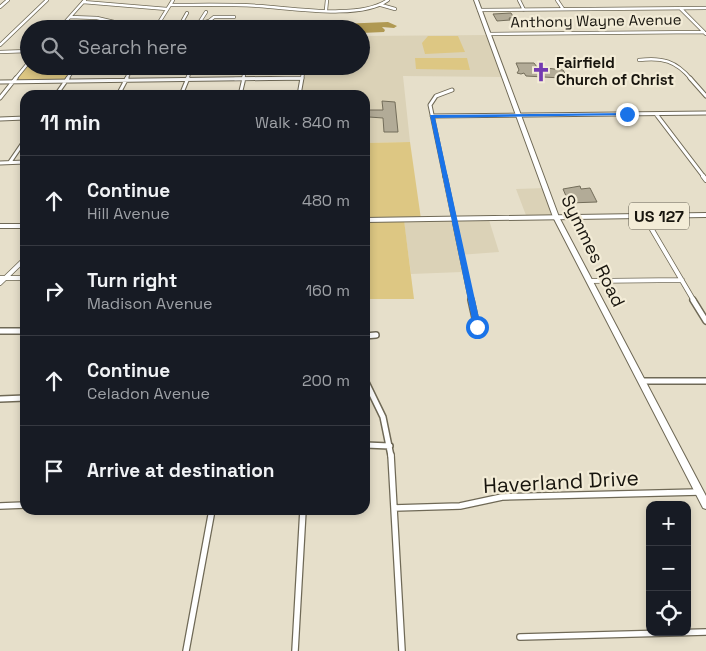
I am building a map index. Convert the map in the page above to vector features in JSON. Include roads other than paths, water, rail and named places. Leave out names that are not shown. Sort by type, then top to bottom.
[{"type":"main road","name":"Symmes Road","points":[[476,0],[556,217],[706,505]]},
{"type":"main road","name":"US 127","points":[[370,220],[706,216]]},
{"type":"main road","points":[[0,226],[20,226]]},
{"type":"street","points":[[0,7],[8,0]]},
{"type":"street","points":[[26,20],[47,0]]},
{"type":"street","points":[[160,20],[173,0]]},
{"type":"street","points":[[259,6],[260,0]]},
{"type":"street","points":[[326,10],[327,0]]},
{"type":"street","points":[[382,5],[388,0]]},
{"type":"street","points":[[519,0],[524,10]]},
{"type":"street","points":[[557,0],[563,9]]},
{"type":"street","points":[[67,20],[84,1],[167,9]]},
{"type":"street","points":[[170,5],[259,6],[287,10],[361,9],[382,5],[396,9]]},
{"type":"street","points":[[680,8],[705,33]]},
{"type":"street","points":[[479,10],[706,8]]},
{"type":"street","points":[[202,20],[206,12]]},
{"type":"street","points":[[183,20],[187,13]]},
{"type":"street","points":[[70,17],[104,20]]},
{"type":"street","points":[[212,20],[214,17],[234,17]]},
{"type":"street","points":[[0,45],[20,26]]},
{"type":"street","name":"Anthony Wayne Avenue","points":[[489,34],[705,33]]},
{"type":"street","points":[[0,52],[20,51]]},
{"type":"street","points":[[639,60],[661,58],[674,61],[706,96]]},
{"type":"street","points":[[0,98],[20,73]]},
{"type":"street","points":[[60,90],[70,75]]},
{"type":"street","points":[[121,90],[129,75]]},
{"type":"street","points":[[183,90],[189,75]]},
{"type":"street","points":[[241,90],[244,75]]},
{"type":"street","points":[[300,90],[302,75]]},
{"type":"street","points":[[0,82],[302,78]]},
{"type":"street","points":[[452,90],[433,98],[430,105],[477,327]]},
{"type":"street","points":[[432,116],[706,113]]},
{"type":"street","points":[[656,114],[706,180]]},
{"type":"street","points":[[0,119],[20,118]]},
{"type":"street","points":[[10,162],[20,147]]},
{"type":"street","points":[[0,162],[20,162]]},
{"type":"street","points":[[644,216],[706,321]]},
{"type":"street","points":[[0,284],[20,264]]},
{"type":"street","points":[[0,278],[20,278]]},
{"type":"street","points":[[589,282],[682,280]]},
{"type":"street","points":[[0,331],[20,331]]},
{"type":"street","points":[[370,336],[376,335]]},
{"type":"street","points":[[642,381],[706,381]]},
{"type":"street","points":[[370,390],[383,417],[390,446],[402,651]]},
{"type":"street","points":[[0,399],[20,398]]},
{"type":"street","points":[[370,445],[390,446]]},
{"type":"street","name":"Haverland Drive","points":[[394,508],[460,506],[502,497],[699,492]]},
{"type":"street","points":[[0,506],[20,505]]},
{"type":"street","points":[[186,651],[211,515]]},
{"type":"street","points":[[295,651],[303,515]]},
{"type":"street","points":[[520,637],[706,632]]},
{"type":"place","name":"Fairfield Church of Christ","points":[[541,72]]}]
